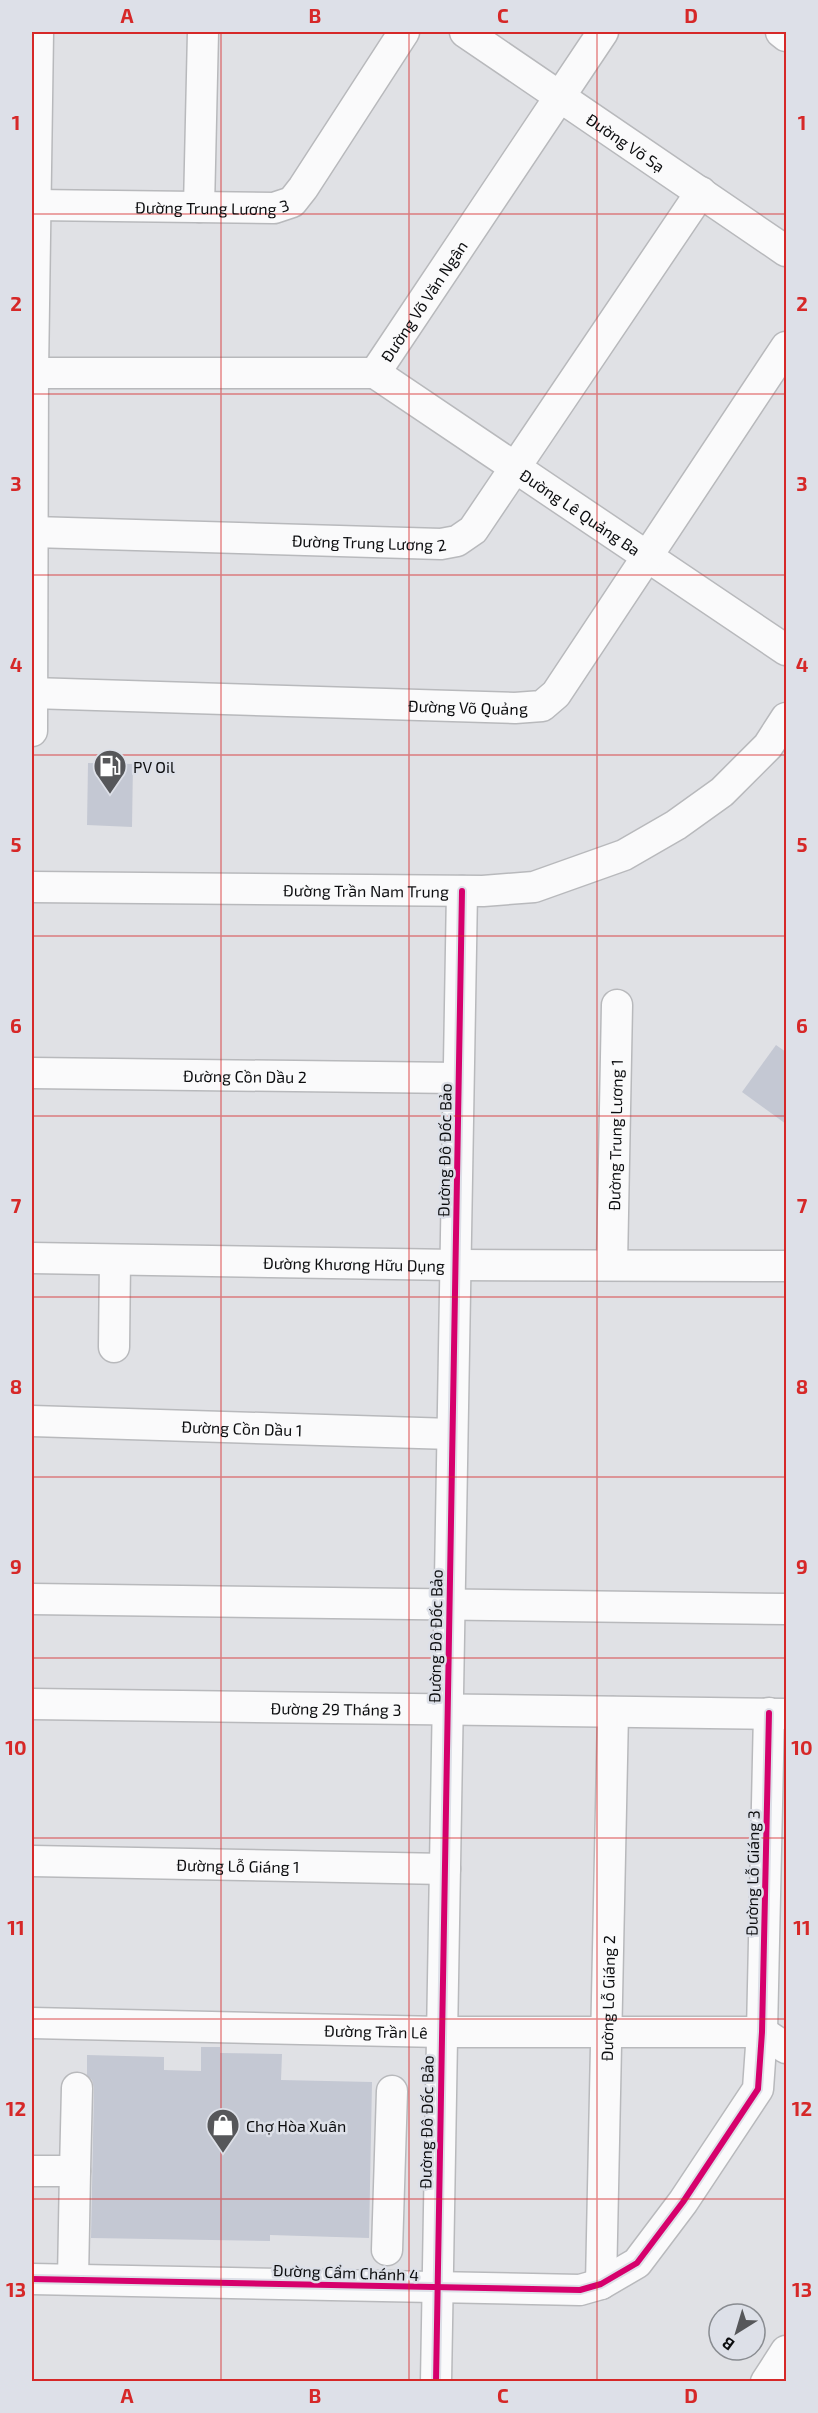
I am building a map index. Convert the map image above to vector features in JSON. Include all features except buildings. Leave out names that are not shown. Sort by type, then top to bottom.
[{"type":"street","points":[[32,731],[32,373],[38,32]]},
{"type":"street","points":[[199,207],[203,32]]},
{"type":"street","name":"Đường Trung Lương 3","points":[[35,205],[274,208],[291,202],[303,188],[404,32]]},
{"type":"street","name":"Đường Võ Sạ","points":[[465,32],[786,251]]},
{"type":"street","name":"Đường Võ Văn Ngân","points":[[32,373],[375,373],[603,32]]},
{"type":"street","points":[[781,32],[786,36]]},
{"type":"street","name":"Đường Trung Lương 2","points":[[33,532],[441,544],[457,541],[473,530],[514,466],[701,192]]},
{"type":"street","name":"Đường Võ Quảng","points":[[32,693],[515,708],[542,706],[556,694],[786,347]]},
{"type":"street","name":"Đường Lê Quảng Ba","points":[[375,373],[786,650]]},
{"type":"street","name":"Đường Trần Nam Trung","points":[[32,887],[462,891],[534,887],[624,855],[676,825],[722,792],[768,746],[786,718]]},
{"type":"street","name":"Đường Đô Đốc Bảo","points":[[436,2382],[462,891]]},
{"type":"street","name":"Đường Trung Lương 1","points":[[612,1265],[616,1005]]},
{"type":"street","name":"Đường Cồn Dầu 2","points":[[32,1073],[458,1078]]},
{"type":"street","name":"Đường Khương Hữu Dụng","points":[[32,1258],[455,1265],[786,1266]]},
{"type":"street","points":[[114,1347],[115,1261]]},
{"type":"street","name":"Đường Cồn Dầu 1","points":[[32,1421],[452,1434]]},
{"type":"street","points":[[32,1599],[786,1609]]},
{"type":"street","name":"Đường 29 Tháng 3","points":[[32,1704],[778,1714]]},
{"type":"street","name":"Đường Lỗ Giáng 2","points":[[601,2284],[613,1712]]},
{"type":"street","name":"Đường Lỗ Giáng 3","points":[[774,2040],[778,1714]]},
{"type":"street","name":"Đường Lỗ Giáng 1","points":[[32,1861],[445,1869]]},
{"type":"street","name":"Đường Trần Lê","points":[[32,2023],[606,2034],[774,2040]]},
{"type":"street","name":"Đường Cẩm Chánh 4","points":[[32,2279],[580,2290],[601,2284],[637,2263],[683,2202],[758,2089],[774,2040]]},
{"type":"street","points":[[73,2279],[77,2088]]},
{"type":"street","points":[[387,2250],[392,2091]]},
{"type":"street","points":[[390,2167],[439,2167]]},
{"type":"street","points":[[32,2171],[75,2171]]},
{"type":"street","points":[[766,2382],[786,2351]]},
{"type":"cycle path","points":[[436,2382],[462,891]]},
{"type":"cycle path","points":[[32,2279],[580,2290],[601,2284],[637,2263],[683,2202],[758,2089],[762,2032],[769,1713]]},
{"type":"place","name":"PV Oil","points":[[110,795]]},
{"type":"place","name":"Chợ Hòa Xuân","points":[[223,2154]]}]
